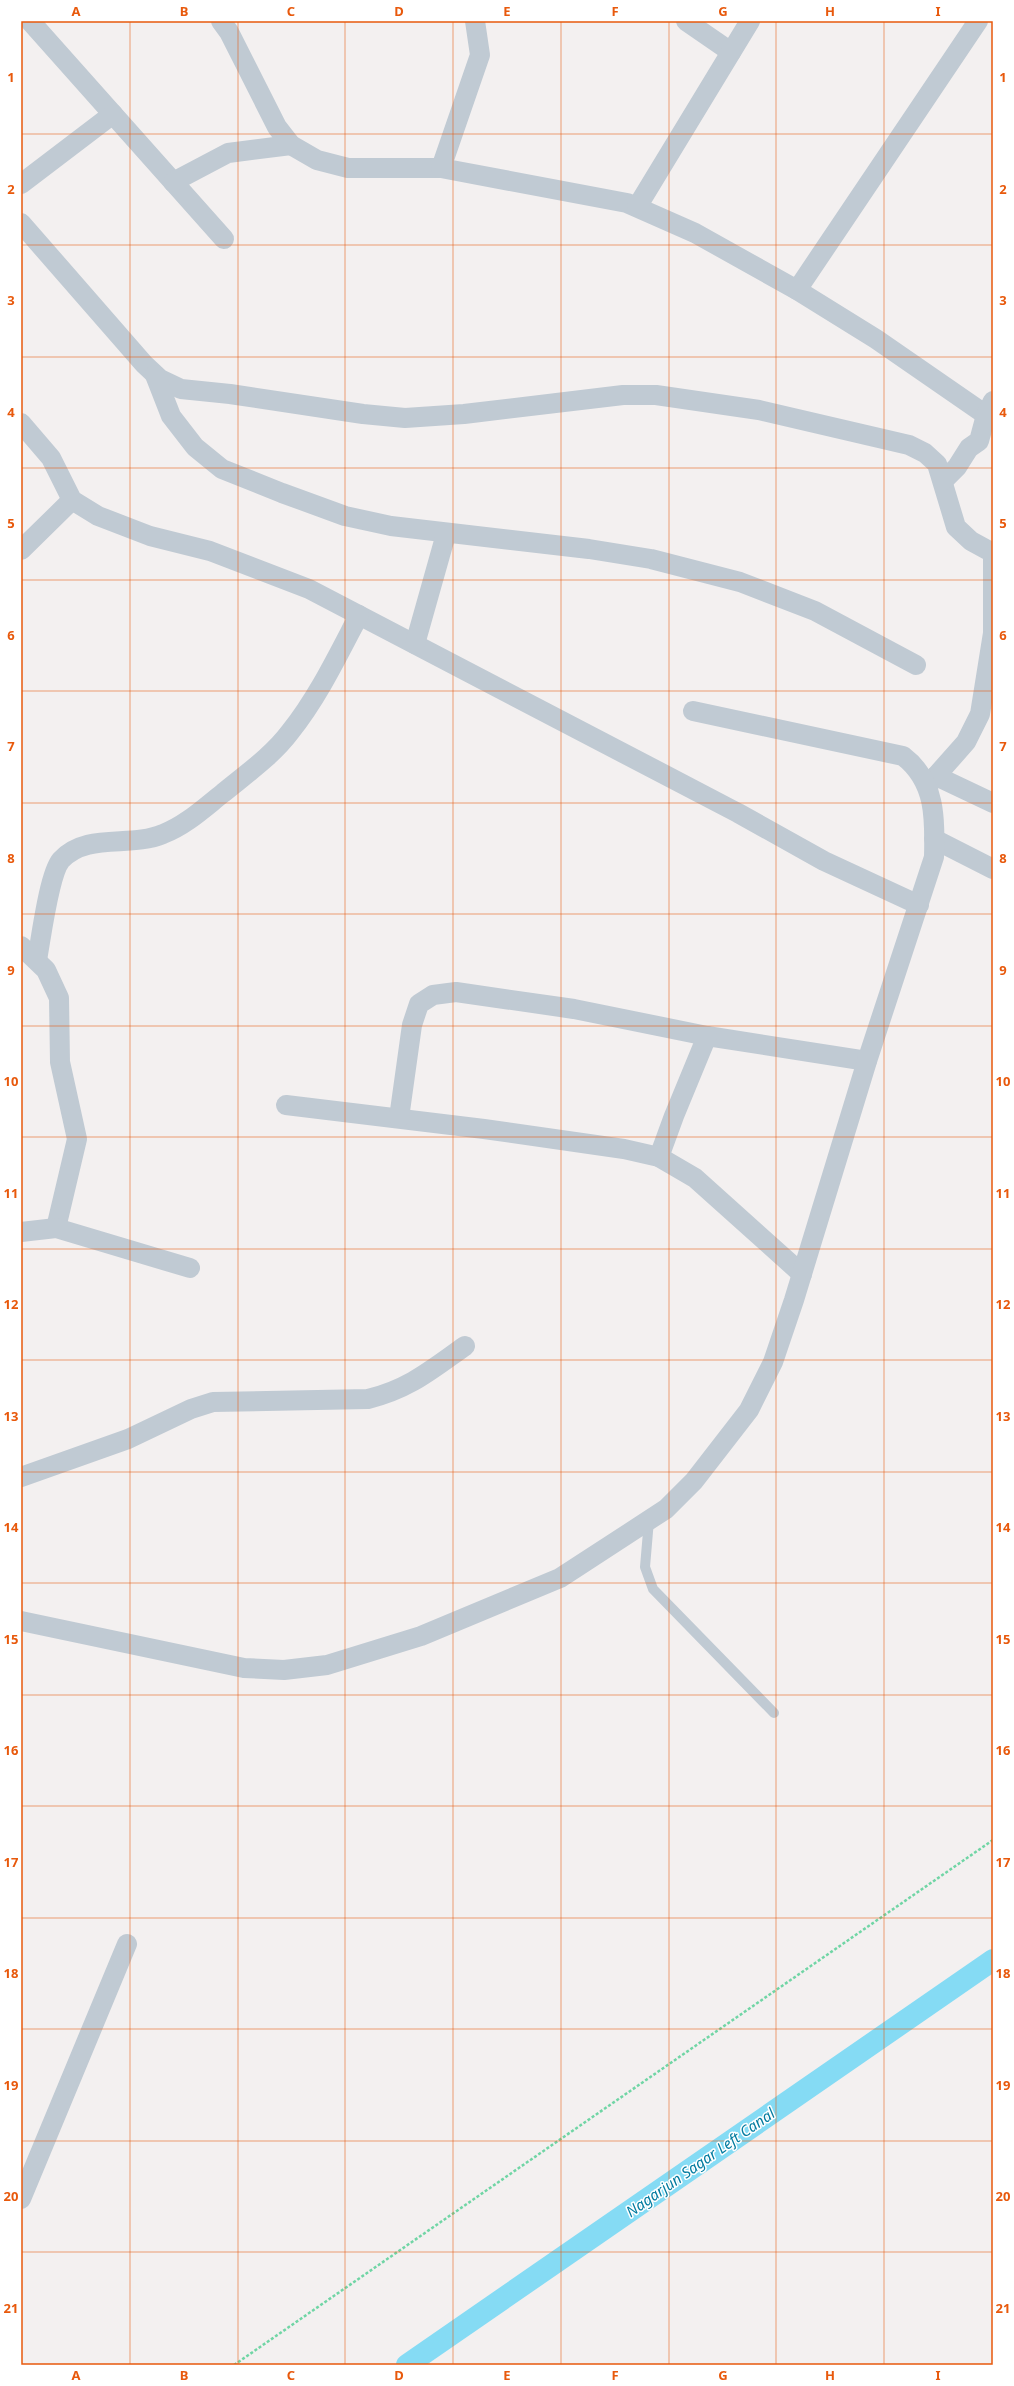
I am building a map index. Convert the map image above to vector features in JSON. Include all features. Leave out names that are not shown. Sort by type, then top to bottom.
[{"type":"street","points":[[30,21],[224,239]]},
{"type":"street","points":[[221,21],[230,32],[277,127],[291,146],[317,160],[348,168],[441,168],[627,203],[695,234],[797,290],[990,408],[979,441],[969,448],[957,467],[944,480]]},
{"type":"street","points":[[441,168],[480,55],[475,21]]},
{"type":"street","points":[[686,21],[731,52]]},
{"type":"street","points":[[637,207],[750,21]]},
{"type":"street","points":[[797,290],[978,21]]},
{"type":"street","points":[[21,184],[113,114]]},
{"type":"street","points":[[173,182],[228,152],[291,146]]},
{"type":"street","points":[[21,223],[155,374],[180,389],[230,394],[363,414],[406,418],[472,413],[623,395],[656,395],[760,410],[909,445],[925,453],[937,464],[944,480],[956,527],[971,541],[993,552],[992,649],[987,718],[932,781],[934,857],[867,1061],[802,1274],[773,1362],[749,1410],[694,1481],[666,1509],[560,1578],[421,1636],[327,1665],[284,1670],[244,1668],[21,1621]]},
{"type":"street","points":[[155,374],[171,416],[195,447],[222,469],[345,516],[391,526],[446,534],[590,549],[651,559],[740,582],[815,611],[916,666]]},
{"type":"street","points":[[21,423],[51,458],[72,500],[98,516],[150,536],[210,551],[309,589],[738,813],[824,861],[919,905]]},
{"type":"street","points":[[21,550],[72,500]]},
{"type":"street","points":[[415,644],[446,534]]},
{"type":"street","points":[[36,960],[54,876],[60,862],[73,849],[85,845],[137,841],[163,835],[188,822],[265,758],[289,733],[311,703],[359,615]]},
{"type":"street","points":[[693,711],[903,756],[932,781],[993,803]]},
{"type":"street","points":[[934,839],[993,869]]},
{"type":"street","points":[[21,946],[46,970],[59,998],[60,1062],[77,1139],[56,1228]]},
{"type":"street","points":[[399,1118],[412,1025],[419,1004],[433,995],[456,992],[574,1009],[707,1036],[867,1061]]},
{"type":"street","points":[[660,1157],[674,1116],[707,1036]]},
{"type":"street","points":[[286,1105],[399,1118],[624,1149],[660,1157],[695,1178],[802,1274]]},
{"type":"street","points":[[21,1232],[56,1228],[190,1268]]},
{"type":"street","points":[[21,1477],[128,1439],[191,1409],[213,1402],[368,1399],[392,1393],[416,1382],[465,1346]]},
{"type":"street","points":[[21,2199],[127,1944]]},
{"type":"lane","points":[[649,1520],[645,1567],[653,1589],[774,1714]]},
{"type":"path","points":[[234,2365],[993,1840]]},
{"type":"waterway","name":"Nagarjun Sagar Left Canal","points":[[407,2365],[993,1960]]}]
